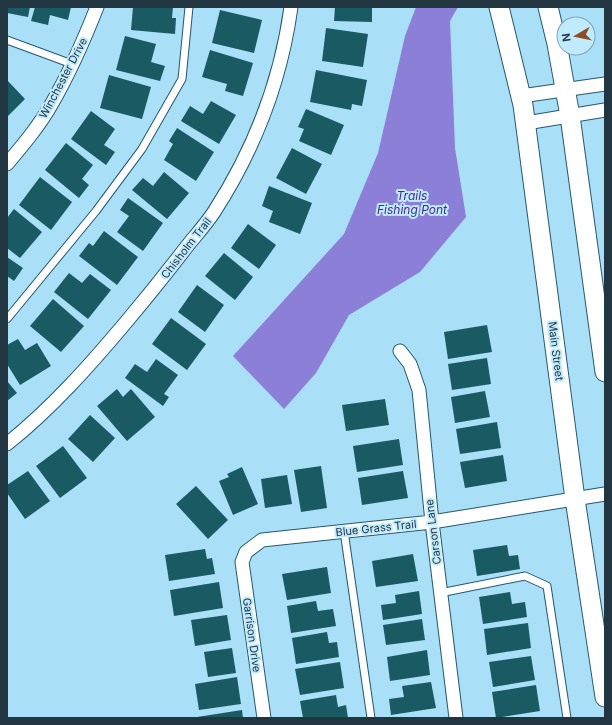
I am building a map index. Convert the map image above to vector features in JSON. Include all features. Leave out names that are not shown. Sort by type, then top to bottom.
[{"type":"main road","name":"Main Street","points":[[499,7],[521,96],[526,123],[575,499],[605,697]]},
{"type":"main road","points":[[548,7],[557,44],[570,116],[605,372]]},
{"type":"street","name":"Winchester Drive","points":[[7,164],[33,132],[51,104],[72,64],[97,7]]},
{"type":"street","name":"Chisholm Trail","points":[[7,444],[30,426],[98,355],[159,283],[214,212],[257,133],[281,59],[291,7]]},
{"type":"street","points":[[521,96],[605,84]]},
{"type":"street","points":[[526,123],[605,110]]},
{"type":"street","name":"Carson Lane","points":[[400,351],[410,364],[419,390],[440,594],[456,718]]},
{"type":"street","name":"Blue Grass Trail","points":[[246,552],[262,540],[432,522],[605,494]]},
{"type":"street","name":"Garrison Drive","points":[[246,552],[242,562],[264,718]]},
{"type":"lane","points":[[7,319],[96,211],[142,149],[182,79],[189,7]]},
{"type":"lane","points":[[7,40],[72,64]]},
{"type":"lane","points":[[344,531],[371,718]]},
{"type":"lane","points":[[440,594],[525,576],[547,586],[567,718]]},
{"type":"water","name":"Trails Fishing Pont","points":[[416,7],[458,7],[450,21],[455,148],[466,217],[420,272],[349,315],[316,373],[284,409],[233,356],[344,234],[378,153],[405,36]]},
{"type":"building","points":[[7,7],[30,7],[28,17],[7,13]]},
{"type":"building","points":[[35,7],[71,7],[68,20],[50,15],[48,25],[31,21]]},
{"type":"building","points":[[133,7],[173,7],[172,18],[176,18],[175,34],[131,30]]},
{"type":"building","points":[[335,7],[372,7],[372,22],[334,21]]},
{"type":"building","points":[[220,10],[262,20],[254,53],[212,43]]},
{"type":"building","points":[[326,28],[368,34],[363,67],[322,61]]},
{"type":"building","points":[[125,36],[156,44],[151,62],[165,66],[160,81],[116,70]]},
{"type":"building","points":[[210,50],[253,63],[243,96],[225,91],[227,84],[202,77]]},
{"type":"building","points":[[316,70],[367,80],[362,106],[352,104],[351,110],[310,102]]},
{"type":"building","points":[[109,75],[151,87],[142,119],[100,108]]},
{"type":"building","points":[[7,80],[25,99],[7,117]]},
{"type":"building","points":[[211,101],[236,115],[219,144],[181,121],[190,106],[203,114]]},
{"type":"building","points":[[306,109],[344,125],[331,155],[299,141],[304,129],[298,127]]},
{"type":"building","points":[[91,111],[115,129],[104,145],[115,152],[106,165],[71,139]]},
{"type":"building","points":[[177,128],[214,152],[196,181],[164,160],[173,144],[169,141]]},
{"type":"building","points":[[66,143],[93,165],[82,179],[89,185],[79,198],[45,170]]},
{"type":"building","points":[[292,148],[322,164],[306,194],[276,178]]},
{"type":"building","points":[[164,172],[189,193],[167,219],[132,190],[143,178],[153,186]]},
{"type":"building","points":[[40,177],[72,202],[51,230],[19,205]]},
{"type":"building","points":[[269,186],[312,203],[300,234],[269,222],[273,211],[262,206]]},
{"type":"building","points":[[128,198],[163,223],[143,251],[117,232],[129,216],[120,210]]},
{"type":"building","points":[[14,209],[42,232],[20,258],[7,248],[7,218]]},
{"type":"building","points":[[248,224],[276,245],[259,269],[231,248]]},
{"type":"building","points":[[104,231],[138,257],[117,285],[79,256],[89,243],[93,246]]},
{"type":"building","points":[[224,253],[253,277],[235,300],[205,276]]},
{"type":"building","points":[[7,257],[23,268],[14,281],[7,276]]},
{"type":"building","points":[[69,273],[82,283],[90,274],[111,290],[88,319],[54,292]]},
{"type":"building","points":[[197,285],[224,305],[205,332],[178,312]]},
{"type":"building","points":[[53,299],[84,326],[61,352],[30,326]]},
{"type":"building","points":[[171,318],[206,344],[187,370],[152,344]]},
{"type":"building","points":[[487,325],[492,352],[448,359],[444,332]]},
{"type":"building","points":[[18,339],[25,350],[37,343],[51,366],[20,385],[7,364],[7,345]]},
{"type":"building","points":[[487,358],[491,384],[452,390],[448,364]]},
{"type":"building","points":[[156,359],[178,375],[164,394],[169,397],[163,406],[125,378],[135,364],[147,372]]},
{"type":"building","points":[[7,381],[17,393],[7,401]]},
{"type":"building","points":[[117,389],[123,397],[131,389],[155,417],[127,441],[97,406]]},
{"type":"building","points":[[485,391],[490,417],[455,423],[451,397]]},
{"type":"building","points":[[385,399],[389,425],[346,431],[342,405]]},
{"type":"building","points":[[90,415],[115,438],[93,462],[68,439]]},
{"type":"building","points":[[497,422],[501,448],[460,454],[456,429]]},
{"type":"building","points":[[399,439],[403,465],[357,472],[353,446]]},
{"type":"building","points":[[63,446],[87,478],[60,498],[36,466]]},
{"type":"building","points":[[503,455],[507,481],[465,488],[460,462]]},
{"type":"building","points":[[321,466],[327,508],[301,512],[294,470]]},
{"type":"building","points":[[242,467],[258,504],[233,515],[219,481],[229,477],[227,474]]},
{"type":"building","points":[[28,471],[50,501],[25,519],[7,493],[7,485]]},
{"type":"building","points":[[403,471],[408,498],[362,505],[358,478]]},
{"type":"building","points":[[287,475],[292,504],[265,508],[261,479]]},
{"type":"building","points":[[196,486],[228,520],[208,539],[176,504]]},
{"type":"building","points":[[507,545],[509,556],[518,555],[520,569],[477,576],[473,550]]},
{"type":"building","points":[[205,549],[207,559],[212,558],[215,574],[169,581],[165,555]]},
{"type":"building","points":[[413,554],[418,581],[376,587],[372,561]]},
{"type":"building","points":[[327,567],[331,593],[287,600],[282,574]]},
{"type":"building","points":[[219,582],[223,608],[174,616],[170,590]]},
{"type":"building","points":[[419,591],[422,614],[383,620],[381,605],[396,603],[395,595]]},
{"type":"building","points":[[510,592],[512,604],[525,602],[527,617],[483,624],[479,597]]},
{"type":"building","points":[[316,601],[318,611],[333,609],[336,626],[291,633],[287,606]]},
{"type":"building","points":[[227,615],[231,640],[195,646],[191,620]]},
{"type":"building","points":[[422,619],[425,640],[386,645],[383,625]]},
{"type":"building","points":[[528,623],[531,648],[487,655],[484,629]]},
{"type":"building","points":[[327,632],[329,643],[337,642],[339,657],[296,664],[292,638]]},
{"type":"building","points":[[232,648],[236,673],[208,677],[204,652]]},
{"type":"building","points":[[427,650],[430,675],[390,681],[387,657]]},
{"type":"building","points":[[531,656],[535,680],[493,687],[489,662]]},
{"type":"building","points":[[340,662],[344,688],[300,695],[295,669]]},
{"type":"building","points":[[237,677],[241,704],[199,710],[195,684]]},
{"type":"building","points":[[431,682],[436,708],[391,715],[389,699],[404,697],[402,686]]},
{"type":"building","points":[[536,685],[540,711],[496,718],[492,692]]},
{"type":"building","points":[[336,695],[338,707],[346,705],[348,718],[303,718],[300,701]]},
{"type":"building","points":[[242,710],[243,718],[197,718],[197,717]]}]
